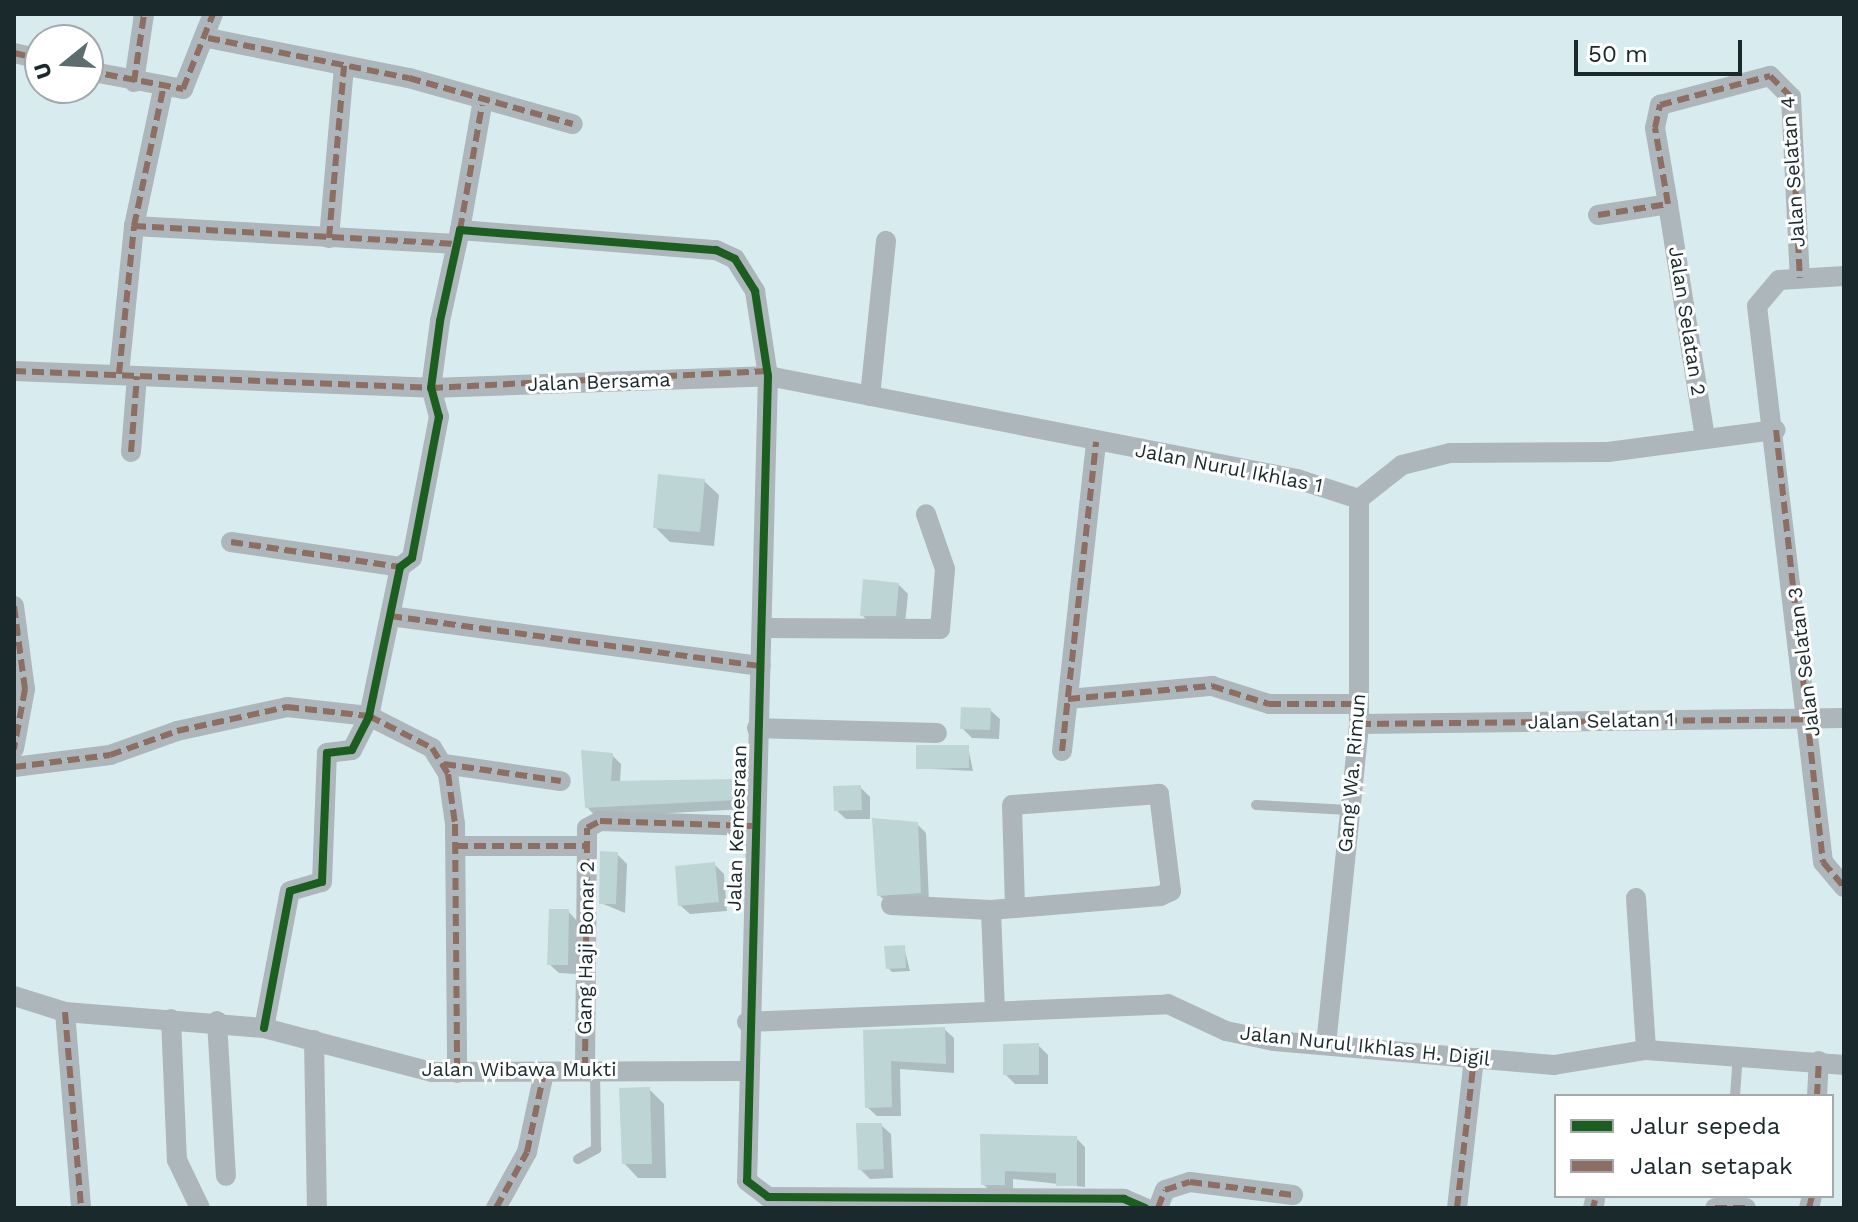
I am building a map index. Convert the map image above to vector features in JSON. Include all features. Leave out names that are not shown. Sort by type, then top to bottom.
[{"type":"street","points":[[134,82],[144,14]]},
{"type":"street","points":[[104,75],[163,90],[183,89],[208,38],[213,14]]},
{"type":"street","points":[[208,38],[344,66],[482,105],[573,124]]},
{"type":"street","points":[[329,238],[344,66]]},
{"type":"street","name":"Jalan Selatan 4","points":[[1668,204],[1655,128],[1660,105],[1770,76],[1791,97],[1800,278]]},
{"type":"street","points":[[131,452],[128,375],[134,226],[163,90]]},
{"type":"street","points":[[264,1028],[290,891],[322,882],[327,753],[352,750],[369,716],[400,567],[412,558],[439,417],[431,388],[482,105]]},
{"type":"street","points":[[1598,215],[1668,204]]},
{"type":"street","name":"Jalan Selatan 2","points":[[1668,204],[1705,438]]},
{"type":"street","name":"Jalan Kemesraan","points":[[134,226],[329,238],[458,237],[645,242],[735,259],[755,291],[768,376],[764,628],[752,826],[745,1071],[751,1190],[839,1204]]},
{"type":"street","points":[[870,396],[886,241]]},
{"type":"street","points":[[1800,278],[1844,276]]},
{"type":"street","name":"Jalan Selatan 3","points":[[1800,278],[1768,285],[1757,306],[1776,430],[1811,719],[1823,862],[1844,887]]},
{"type":"street","name":"Jalan Bersama","points":[[14,371],[431,388],[768,376]]},
{"type":"street","name":"Jalan Nurul Ikhlas 1","points":[[768,376],[1297,479],[1359,499]]},
{"type":"street","points":[[1359,499],[1402,465],[1450,453],[1608,452],[1776,430]]},
{"type":"street","points":[[1062,751],[1096,442]]},
{"type":"street","name":"Gang Wa. Rimun","points":[[1326,1045],[1359,714],[1359,499]]},
{"type":"street","points":[[764,628],[940,629],[948,588],[926,514]]},
{"type":"street","points":[[231,542],[400,567]]},
{"type":"street","points":[[14,606],[25,689],[14,749]]},
{"type":"street","points":[[390,616],[761,666]]},
{"type":"street","name":"Jalan Selatan 1","points":[[1068,699],[1212,686],[1269,704],[1359,714],[1844,718]]},
{"type":"street","points":[[14,767],[110,755],[177,731],[287,707],[369,716],[432,748],[444,764],[456,846],[457,1073]]},
{"type":"street","points":[[757,728],[937,733]]},
{"type":"street","points":[[444,764],[561,781]]},
{"type":"street","points":[[891,905],[991,910],[1015,908],[1171,891],[1159,794],[1012,805],[1015,908]]},
{"type":"street","points":[[456,846],[587,837],[600,821],[752,826]]},
{"type":"street","name":"Gang Haji Bonar 2","points":[[587,837],[590,1068]]},
{"type":"street","points":[[1636,898],[1646,1050]]},
{"type":"street","points":[[991,910],[995,1011]]},
{"type":"street","name":"Jalan Wibawa Mukti","points":[[14,996],[65,1012],[217,1021],[264,1028],[405,1068],[457,1073],[544,1073],[590,1068],[745,1071]]},
{"type":"street","name":"Jalan Nurul Ikhlas H. Digil","points":[[747,1022],[1168,1004],[1242,1036],[1326,1045],[1554,1065],[1646,1050],[1844,1065]]},
{"type":"street","points":[[65,1012],[81,1208]]},
{"type":"street","points":[[171,1019],[177,1160],[200,1208]]},
{"type":"street","points":[[217,1021],[226,1176]]},
{"type":"street","points":[[314,1040],[317,1208]]},
{"type":"street","points":[[1457,1208],[1474,1058]]},
{"type":"street","points":[[1817,1094],[1819,1061]]},
{"type":"street","points":[[496,1208],[527,1152],[544,1073]]},
{"type":"street","points":[[1158,1208],[1165,1190],[1190,1182],[1293,1195]]},
{"type":"street","points":[[839,1204],[1124,1199],[1145,1208]]},
{"type":"street","points":[[1715,1208],[1746,1208]]},
{"type":"lane","points":[[1256,805],[1349,810]]},
{"type":"lane","points":[[1735,1094],[1738,1057]]},
{"type":"lane","points":[[578,1159],[596,1149],[590,1068]]},
{"type":"building","points":[[658,474],[705,479],[700,532],[653,528]]},
{"type":"building","points":[[863,579],[899,583],[896,616],[860,616]]},
{"type":"building","points":[[961,707],[991,708],[990,730],[960,729]]},
{"type":"building","points":[[916,745],[969,745],[969,768],[916,769]]},
{"type":"building","points":[[581,750],[613,753],[611,781],[736,779],[737,800],[585,808]]},
{"type":"building","points":[[861,785],[862,810],[834,811],[833,786]]},
{"type":"building","points":[[872,818],[918,822],[921,893],[877,896]]},
{"type":"building","points":[[600,851],[618,852],[616,904],[599,904]]},
{"type":"building","points":[[715,862],[719,902],[678,906],[675,866]]},
{"type":"building","points":[[549,909],[569,909],[568,965],[547,965]]},
{"type":"building","points":[[905,945],[906,968],[886,969],[884,946]]},
{"type":"building","points":[[945,1027],[946,1064],[891,1061],[892,1107],[865,1108],[863,1030]]},
{"type":"building","points":[[1039,1043],[1039,1075],[1003,1075],[1003,1044]]},
{"type":"building","points":[[650,1087],[652,1164],[622,1164],[619,1088]]},
{"type":"building","points":[[856,1123],[882,1123],[884,1169],[858,1170]]},
{"type":"building","points":[[980,1134],[1077,1136],[1077,1186],[1056,1186],[1056,1173],[1005,1171],[1005,1185],[981,1185]]},
{"type":"marked path","points":[[134,82],[144,14]]},
{"type":"marked path","points":[[104,74],[183,89],[213,14]]},
{"type":"marked path","points":[[208,38],[409,78],[573,124]]},
{"type":"marked path","points":[[14,53],[24,55]]},
{"type":"marked path","points":[[329,238],[344,66]]},
{"type":"marked path","points":[[1598,215],[1668,204],[1655,128],[1660,105],[1770,76],[1791,97],[1800,278]]},
{"type":"marked path","points":[[119,374],[134,226],[163,90]]},
{"type":"marked path","points":[[460,230],[482,105]]},
{"type":"marked path","points":[[134,226],[456,244]]},
{"type":"marked path","points":[[14,371],[431,388],[767,371]]},
{"type":"marked path","points":[[131,452],[137,376]]},
{"type":"marked path","points":[[1776,430],[1823,862],[1844,887]]},
{"type":"marked path","points":[[1062,751],[1096,442]]},
{"type":"marked path","points":[[231,542],[400,567]]},
{"type":"marked path","points":[[14,606],[25,689],[14,749]]},
{"type":"marked path","points":[[390,616],[761,666]]},
{"type":"marked path","points":[[1068,699],[1212,686],[1269,704],[1359,704]]},
{"type":"marked path","points":[[14,767],[110,755],[177,731],[287,707],[369,716],[432,748],[448,774],[455,824],[457,1073]]},
{"type":"marked path","points":[[1359,724],[1811,719]]},
{"type":"marked path","points":[[444,764],[561,781]]},
{"type":"marked path","points":[[585,1069],[587,828],[600,821],[752,826]]},
{"type":"marked path","points":[[456,846],[587,846]]},
{"type":"marked path","points":[[65,1012],[81,1208]]},
{"type":"marked path","points":[[1457,1208],[1474,1058]]},
{"type":"marked path","points":[[1817,1094],[1819,1061]]},
{"type":"marked path","points":[[496,1208],[527,1152],[544,1073]]},
{"type":"marked path","points":[[1158,1208],[1165,1190],[1190,1182],[1293,1195]]},
{"type":"marked path","points":[[1809,1208],[1812,1198]]},
{"type":"marked path","points":[[1593,1208],[1595,1200]]},
{"type":"marked path","points":[[1715,1208],[1746,1208]]},
{"type":"cycle path","points":[[264,1028],[290,891],[322,882],[327,753],[352,750],[369,716],[400,567],[412,558],[439,417],[431,388],[440,321],[460,230],[716,250],[735,259],[755,291],[768,376],[747,1181],[768,1197],[1124,1199],[1145,1208]]}]
